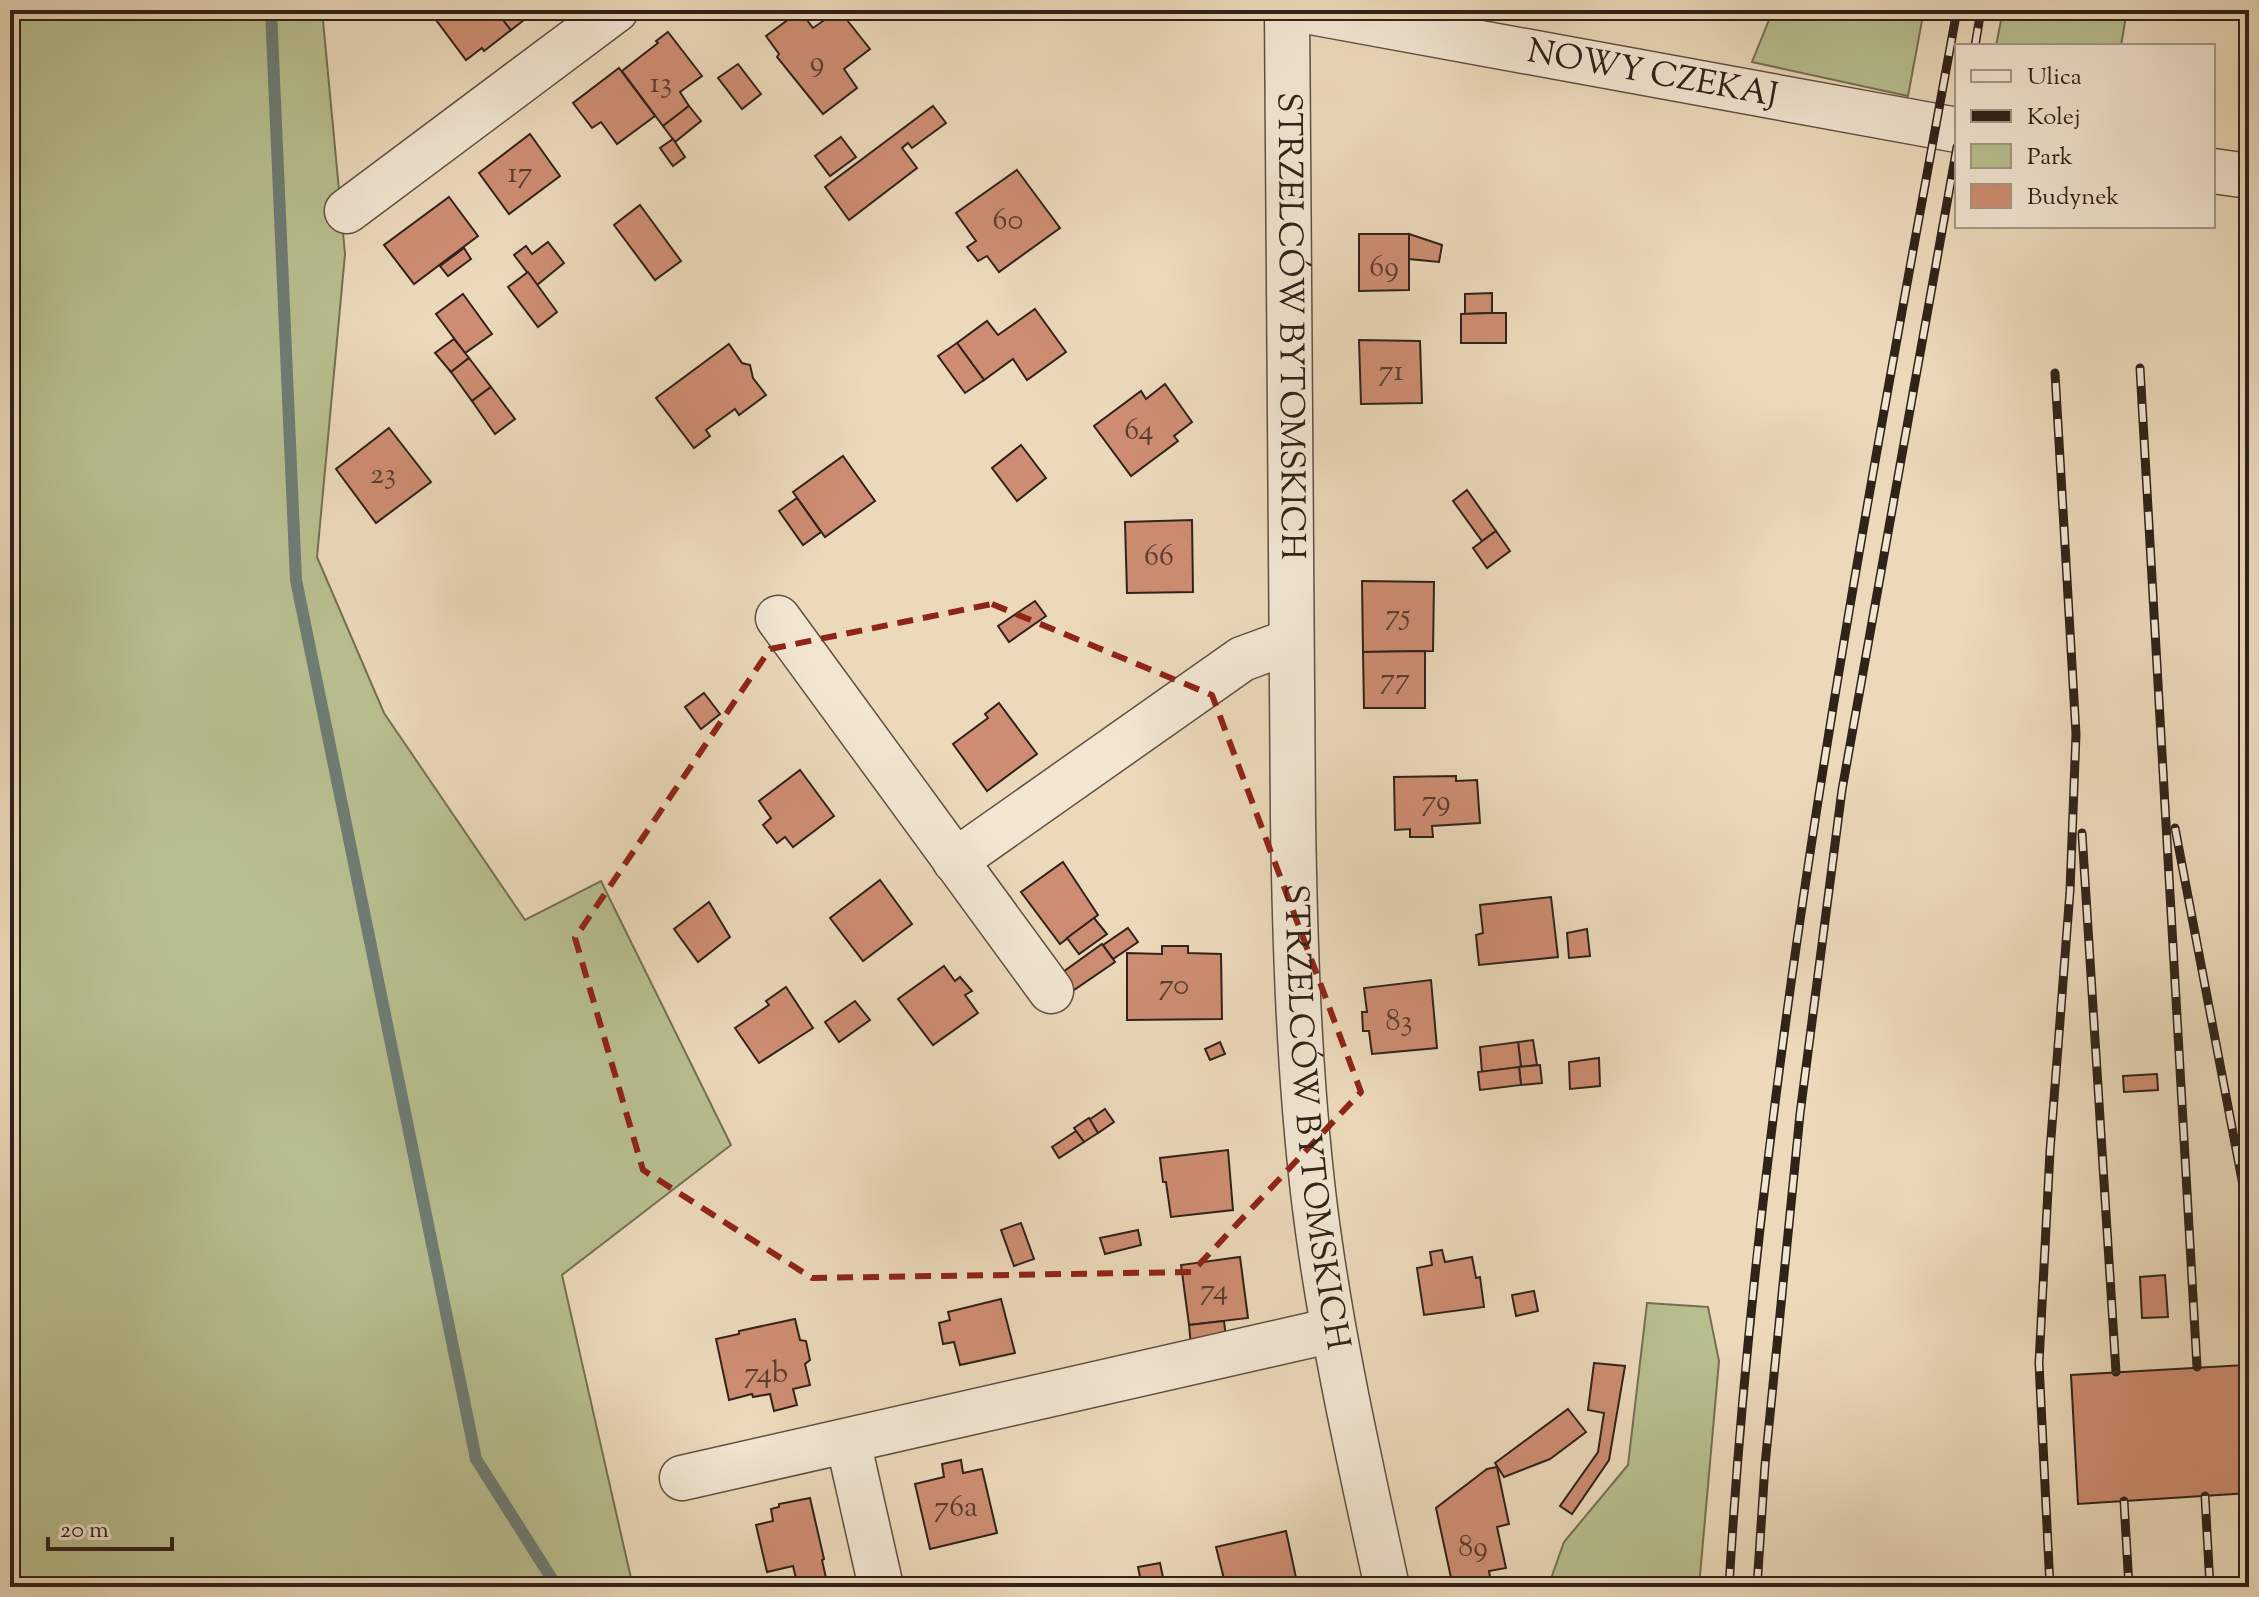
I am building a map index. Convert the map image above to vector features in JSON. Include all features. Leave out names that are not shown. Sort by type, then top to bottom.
[{"type":"street","points":[[347,211],[616,10]]},
{"type":"street","name":"STRZELCÓW BYTOMSKICH","points":[[1287,10],[1291,641],[1298,1018],[1313,1188],[1333,1330],[1387,1587]]},
{"type":"street","name":"NOWY CZEKAJ","points":[[1300,10],[1955,130]]},
{"type":"street","points":[[2215,171],[2249,176]]},
{"type":"street","points":[[778,618],[1051,991]]},
{"type":"street","points":[[955,861],[1242,659],[1291,641]]},
{"type":"street","points":[[682,1478],[1333,1330]]},
{"type":"street","points":[[848,1441],[881,1587]]},
{"type":"highlighted area","points":[[992,604],[1212,695],[1361,1092],[1192,1272],[812,1278],[643,1170],[575,938],[770,649]]},
{"type":"green space","points":[[10,10],[322,10],[345,254],[317,557],[384,713],[525,920],[601,881],[731,1145],[562,1275],[633,1587],[10,1587]]},
{"type":"green space","points":[[1769,10],[1924,10],[1908,96],[1752,62],[1771,15]]},
{"type":"green space","points":[[2003,10],[2127,10],[2121,44],[1996,44]]},
{"type":"green space","points":[[1647,1303],[1708,1307],[1719,1361],[1699,1587],[1548,1587],[1564,1542],[1628,1465]]},
{"type":"building","points":[[448,10],[495,10],[511,30],[484,51],[482,48],[466,60],[436,20]]},
{"type":"building","points":[[495,10],[537,10],[511,30]]},
{"type":"building","points":[[839,10],[870,49],[844,69],[857,88],[823,114],[777,57],[779,54],[766,36],[800,11],[813,28]]},
{"type":"building","points":[[668,32],[702,76],[680,92],[689,106],[663,126],[622,71]]},
{"type":"building","points":[[738,64],[761,94],[742,109],[718,78]]},
{"type":"building","points":[[619,68],[655,116],[617,144],[601,122],[592,128],[573,103]]},
{"type":"building","points":[[689,106],[701,121],[675,142],[663,126]]},
{"type":"building","points":[[933,106],[946,123],[912,148],[908,143],[902,148],[917,168],[849,220],[825,187]]},
{"type":"building","points":[[530,134],[560,176],[509,214],[479,173]]},
{"type":"building","points":[[841,137],[856,157],[830,176],[815,156]]},
{"type":"building","points":[[673,139],[685,157],[673,166],[660,148]]},
{"type":"building","points":[[1017,170],[1060,228],[999,272],[987,256],[978,261],[967,247],[976,241],[956,213]]},
{"type":"building","points":[[449,197],[478,236],[414,284],[384,245]]},
{"type":"building","points":[[640,205],[681,261],[655,280],[614,225]]},
{"type":"building","points":[[1359,234],[1409,234],[1409,290],[1359,291]]},
{"type":"building","points":[[1409,234],[1442,245],[1439,262],[1409,259]]},
{"type":"building","points":[[548,242],[564,263],[537,285],[514,255],[526,246],[532,254]]},
{"type":"building","points":[[464,248],[471,259],[448,276],[440,266]]},
{"type":"building","points":[[528,272],[557,312],[538,327],[508,287]]},
{"type":"building","points":[[1492,293],[1492,313],[1465,314],[1465,294]]},
{"type":"building","points":[[463,294],[492,334],[465,353],[436,314]]},
{"type":"building","points":[[1035,309],[1066,352],[1027,380],[1013,359],[984,380],[957,343],[987,321],[998,335]]},
{"type":"building","points":[[1506,313],[1506,343],[1461,343],[1461,314]]},
{"type":"building","points":[[454,339],[469,358],[451,372],[435,353]]},
{"type":"building","points":[[1359,340],[1420,341],[1422,403],[1361,404]]},
{"type":"building","points":[[957,343],[984,380],[965,393],[938,356]]},
{"type":"building","points":[[729,344],[742,363],[750,365],[753,378],[766,395],[739,415],[735,409],[706,430],[710,436],[694,448],[656,398]]},
{"type":"building","points":[[469,358],[491,387],[472,401],[451,372]]},
{"type":"building","points":[[1165,384],[1192,422],[1174,436],[1178,441],[1131,476],[1094,426],[1141,391],[1146,399]]},
{"type":"building","points":[[491,387],[515,419],[495,434],[472,401]]},
{"type":"building","points":[[389,428],[431,482],[376,523],[336,469]]},
{"type":"building","points":[[1021,445],[1046,478],[1017,501],[992,468]]},
{"type":"building","points":[[843,456],[875,501],[825,537],[793,492]]},
{"type":"building","points":[[1467,490],[1496,531],[1482,541],[1453,501]]},
{"type":"building","points":[[797,498],[821,532],[803,545],[779,511]]},
{"type":"building","points":[[1192,520],[1193,592],[1127,593],[1125,522]]},
{"type":"building","points":[[1496,531],[1510,551],[1487,568],[1473,548]]},
{"type":"building","points":[[1362,581],[1434,582],[1433,651],[1363,652]]},
{"type":"building","points":[[1035,601],[1046,616],[1009,642],[998,626]]},
{"type":"building","points":[[1425,651],[1425,708],[1364,708],[1363,652]]},
{"type":"building","points":[[704,693],[720,714],[701,729],[685,707]]},
{"type":"building","points":[[999,703],[1037,754],[987,791],[953,744],[988,718],[985,714]]},
{"type":"building","points":[[800,770],[834,816],[793,847],[785,837],[777,843],[763,825],[771,818],[759,801]]},
{"type":"building","points":[[1456,776],[1456,781],[1477,780],[1480,823],[1432,826],[1433,837],[1410,837],[1410,829],[1395,830],[1394,777]]},
{"type":"building","points":[[1063,862],[1098,915],[1060,944],[1021,892]]},
{"type":"building","points":[[880,880],[912,924],[863,961],[830,918]]},
{"type":"building","points":[[1551,897],[1558,957],[1479,965],[1476,935],[1483,933],[1480,905]]},
{"type":"building","points":[[709,902],[730,937],[698,962],[674,929]]},
{"type":"building","points":[[1094,918],[1107,934],[1079,954],[1067,938]]},
{"type":"building","points":[[1128,928],[1138,942],[1113,959],[1103,945]]},
{"type":"building","points":[[1587,929],[1590,956],[1569,958],[1567,933]]},
{"type":"building","points":[[1102,944],[1115,962],[1068,994],[1056,977]]},
{"type":"building","points":[[1162,946],[1188,946],[1188,953],[1221,954],[1222,1019],[1127,1020],[1127,953],[1162,954]]},
{"type":"building","points":[[944,966],[955,981],[960,977],[972,991],[965,995],[978,1013],[933,1045],[898,999]]},
{"type":"building","points":[[1431,980],[1437,1048],[1372,1054],[1369,1031],[1363,1031],[1362,1012],[1367,1012],[1364,988]]},
{"type":"building","points":[[786,987],[813,1028],[759,1063],[735,1028],[769,1005],[766,1001]]},
{"type":"building","points":[[855,1001],[870,1020],[839,1042],[825,1022]]},
{"type":"building","points":[[1533,1040],[1537,1065],[1521,1067],[1518,1042]]},
{"type":"building","points":[[1220,1042],[1225,1054],[1210,1060],[1205,1049]]},
{"type":"building","points":[[1518,1042],[1521,1067],[1482,1072],[1480,1047]]},
{"type":"building","points":[[1599,1058],[1600,1086],[1570,1089],[1569,1062]]},
{"type":"building","points":[[1540,1065],[1542,1083],[1521,1085],[1519,1067]]},
{"type":"building","points":[[1519,1067],[1521,1085],[1480,1090],[1478,1072]]},
{"type":"building","points":[[2157,1074],[2158,1090],[2124,1092],[2123,1076]]},
{"type":"building","points":[[1105,1109],[1114,1122],[1098,1133],[1089,1120]]},
{"type":"building","points":[[1089,1118],[1098,1133],[1084,1142],[1074,1128]]},
{"type":"building","points":[[1076,1131],[1084,1142],[1059,1158],[1052,1147]]},
{"type":"building","points":[[1228,1150],[1233,1210],[1171,1217],[1160,1158]]},
{"type":"building","points":[[1021,1223],[1034,1259],[1014,1266],[1001,1230]]},
{"type":"building","points":[[1138,1230],[1141,1245],[1105,1254],[1100,1238]]},
{"type":"building","points":[[1442,1250],[1445,1262],[1472,1257],[1476,1278],[1480,1277],[1484,1307],[1424,1315],[1417,1268],[1432,1265],[1430,1252]]},
{"type":"building","points":[[1240,1257],[1248,1318],[1189,1325],[1181,1265]]},
{"type":"building","points":[[2165,1275],[2168,1317],[2142,1318],[2140,1277]]},
{"type":"building","points":[[1534,1291],[1538,1311],[1516,1316],[1512,1295]]},
{"type":"building","points":[[1001,1299],[1015,1353],[960,1365],[954,1342],[943,1344],[939,1323],[950,1320],[948,1312]]},
{"type":"building","points":[[795,1319],[800,1340],[806,1341],[810,1360],[805,1364],[810,1385],[793,1389],[797,1405],[774,1411],[770,1394],[753,1397],[752,1394],[729,1400],[716,1339]]},
{"type":"building","points":[[1224,1321],[1226,1338],[1191,1346],[1189,1325]]},
{"type":"building","points":[[1594,1363],[1625,1366],[1609,1460],[1572,1514],[1560,1506],[1598,1452],[1604,1413],[1588,1410]]},
{"type":"building","points":[[2245,1365],[2249,1493],[2078,1504],[2071,1375]]},
{"type":"building","points":[[1568,1409],[1586,1432],[1550,1459],[1504,1477],[1495,1463]]},
{"type":"building","points":[[961,1460],[963,1473],[982,1469],[997,1533],[930,1549],[915,1484],[944,1477],[942,1464]]},
{"type":"building","points":[[1497,1467],[1509,1524],[1497,1527],[1506,1568],[1489,1571],[1492,1587],[1453,1587],[1436,1508],[1487,1469]]},
{"type":"building","points":[[810,1498],[828,1587],[798,1587],[793,1566],[767,1572],[756,1525],[773,1521],[771,1509],[779,1507],[779,1504]]},
{"type":"building","points":[[1286,1531],[1298,1587],[1226,1587],[1216,1547]]},
{"type":"building","points":[[1160,1563],[1165,1587],[1142,1587],[1138,1567]]},
{"type":"waterway","points":[[271,10],[296,580],[476,1459],[557,1587]]},
{"type":"railway","points":[[1729,1587],[1744,1388],[1764,1190],[1790,992],[1851,598],[1957,10]]},
{"type":"railway","points":[[1975,44],[1981,10]]},
{"type":"railway","points":[[1757,1587],[1765,1465],[1800,1114],[1842,790],[1955,158]]},
{"type":"railway","points":[[2140,368],[2197,1367]]},
{"type":"railway","points":[[2050,1587],[2039,1363],[2050,1151],[2070,891],[2076,734],[2055,373]]},
{"type":"railway","points":[[2175,828],[2249,1217]]},
{"type":"railway","points":[[2082,833],[2116,1372]]},
{"type":"railway","points":[[2205,1496],[2210,1587]]},
{"type":"railway","points":[[2124,1501],[2129,1587]]}]
